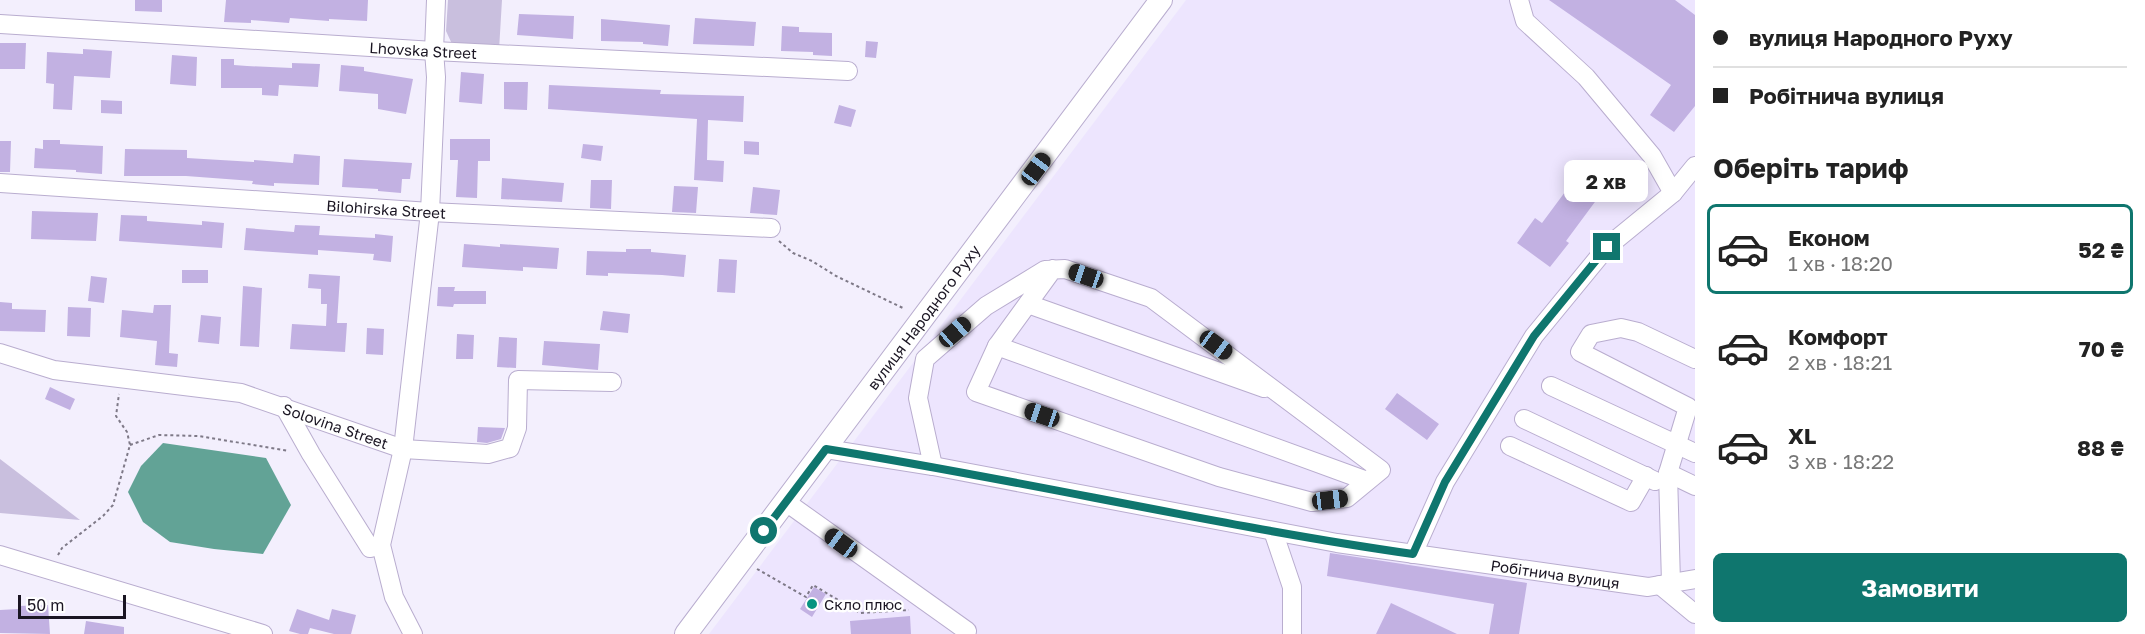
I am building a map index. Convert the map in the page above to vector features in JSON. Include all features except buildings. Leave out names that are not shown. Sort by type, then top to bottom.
[{"type":"main road","name":"вулиця Народного Руху","points":[[686,634],[1161,0]]},
{"type":"street","points":[[413,634],[394,597],[381,545],[403,449],[430,212],[436,77],[434,51],[436,0]]},
{"type":"street","points":[[1519,0],[1525,21],[1586,77],[1652,156],[1673,193]]},
{"type":"street","name":"Lhovska Street","points":[[0,24],[434,51],[848,71]]},
{"type":"street","points":[[1413,554],[1445,482],[1534,336],[1607,247],[1673,193],[1695,166]]},
{"type":"street","name":"Bilohirska Street","points":[[0,183],[430,212],[771,228]]},
{"type":"street","points":[[933,466],[918,398],[925,359],[986,306],[1045,270],[1053,269],[1065,269],[1151,298],[1381,470],[1347,498],[1312,502],[1219,477],[976,392],[997,346],[1053,269]]},
{"type":"street","points":[[1028,304],[1282,394]]},
{"type":"street","points":[[1695,359],[1638,332],[1620,328],[1591,334],[1580,352],[1691,408],[1676,445],[1668,480],[1665,584],[1695,614]]},
{"type":"street","points":[[997,346],[1367,481]]},
{"type":"street","name":"Solovina Street","points":[[0,354],[54,370],[241,393],[403,449],[488,454],[510,448],[517,428],[518,380],[612,382]]},
{"type":"street","points":[[1551,386],[1695,453]]},
{"type":"street","points":[[284,406],[370,548],[381,545]]},
{"type":"street","points":[[1524,419],[1646,476],[1695,486]]},
{"type":"street","points":[[1510,446],[1631,502],[1646,476]]},
{"type":"street","name":"Робітнича вулиця","points":[[826,449],[933,466],[1337,543],[1648,587],[1695,579]]},
{"type":"street","points":[[786,502],[967,631]]},
{"type":"street","points":[[1273,531],[1292,588],[1292,634]]},
{"type":"street","points":[[0,555],[263,634]]},
{"type":"path","points":[[771,228],[781,244],[793,253],[924,318]]},
{"type":"path","points":[[48,570],[62,548],[103,516],[113,505],[130,445],[127,432],[116,416],[120,378]]},
{"type":"path","points":[[130,445],[159,435],[199,436],[311,454]]},
{"type":"path","points":[[742,560],[806,598],[813,585],[860,613],[915,610]]},
{"type":"shaded area","points":[[448,0],[502,0],[499,50],[452,44],[446,31]]},
{"type":"shaded area","points":[[1186,0],[1695,0],[1695,634],[709,634]]},
{"type":"shaded area","points":[[163,443],[266,458],[291,505],[263,554],[170,542],[143,522],[128,492],[141,466]]},
{"type":"shaded area","points":[[0,459],[80,520],[0,513]]},
{"type":"place","name":"Скло плюс","points":[[812,604]]},
{"type":"route","points":[[764,531],[826,449],[933,466],[1337,543],[1413,554],[1445,482],[1534,336],[1607,247]]}]
